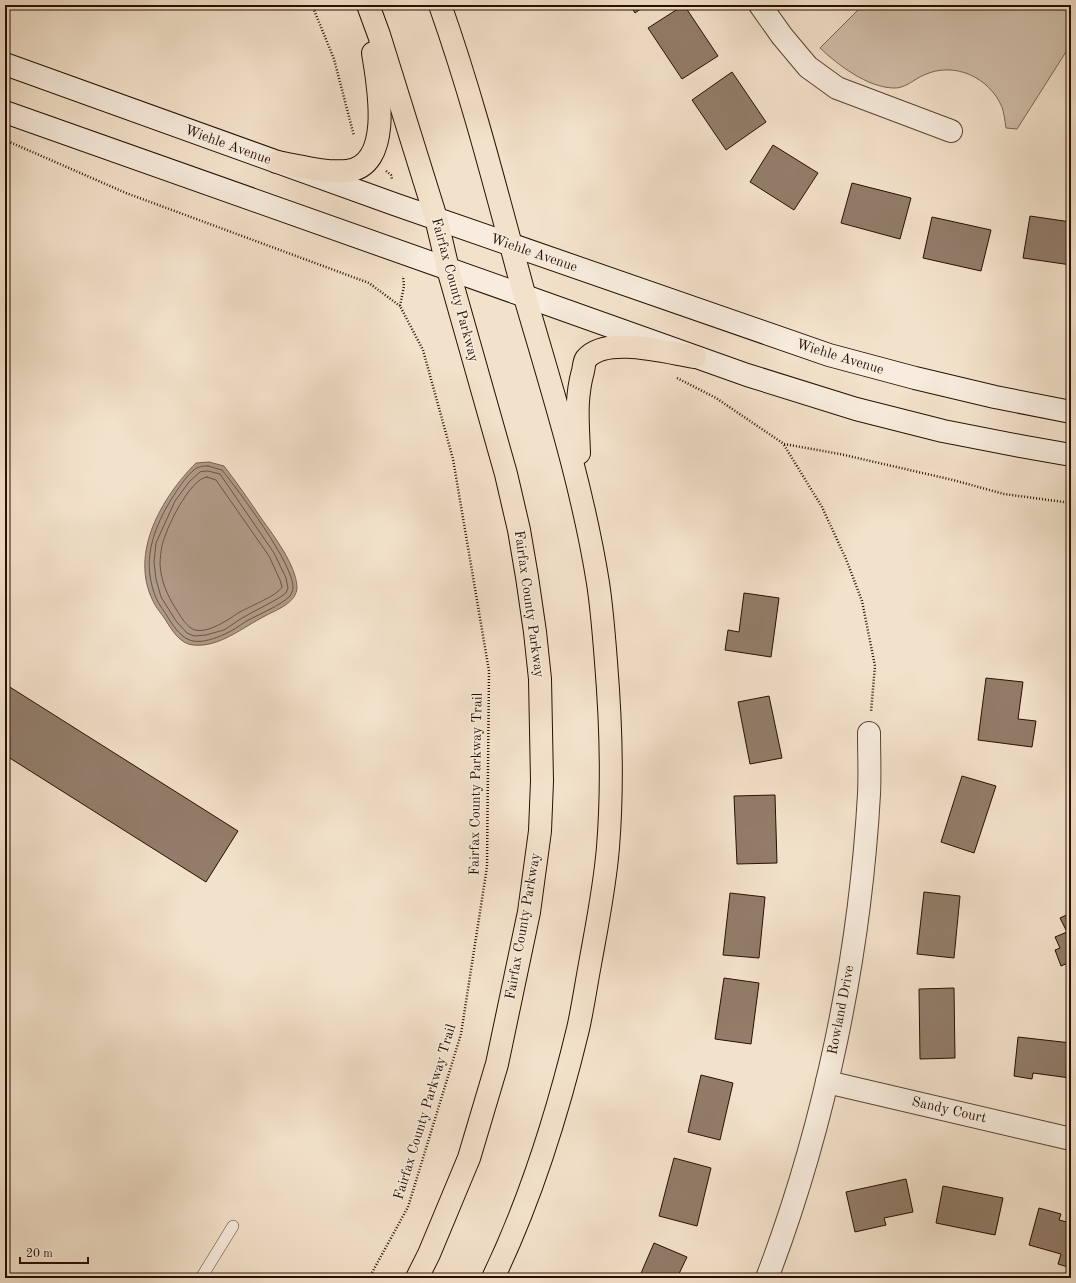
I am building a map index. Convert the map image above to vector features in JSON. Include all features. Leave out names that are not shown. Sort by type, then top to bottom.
[{"type":"highway","points":[[278,162],[328,171],[348,171],[361,166],[370,158],[378,132],[380,105],[378,81],[364,5]]},
{"type":"highway","name":"Fairfax County Parkway","points":[[368,5],[379,34],[436,218],[448,269],[506,474],[519,530],[527,577],[538,655],[540,692],[542,781],[540,831],[529,912],[497,1064],[469,1158],[429,1254],[416,1278]]},
{"type":"highway","points":[[440,5],[471,100],[572,459],[599,586],[609,700],[611,767],[608,849],[598,922],[576,1035],[552,1126],[511,1240],[493,1278]]},
{"type":"highway","points":[[580,494],[577,404],[579,386],[585,360],[604,348],[615,347],[630,347],[695,357]]},
{"type":"main road","points":[[760,5],[782,36],[808,67],[837,88],[951,130]]},
{"type":"main road","name":"Wiehle Avenue","points":[[5,64],[394,204],[829,355],[915,378],[995,397],[1071,412]]},
{"type":"main road","points":[[5,112],[747,375],[863,410],[943,431],[1071,455]]},
{"type":"main road","name":"Rowland Drive","points":[[767,1278],[806,1163],[827,1082],[845,993],[859,901],[869,793],[869,733]]},
{"type":"main road","name":"Sandy Court","points":[[827,1082],[1071,1139]]},
{"type":"lane","points":[[201,1278],[233,1226]]},
{"type":"path","points":[[312,5],[334,59],[355,143]]},
{"type":"path","points":[[5,140],[126,193],[369,283],[400,306]]},
{"type":"path","name":"Fairfax County Parkway Trail","points":[[369,1278],[408,1207],[461,1034],[486,867],[489,671],[453,459],[423,350]]},
{"type":"path","points":[[675,377],[716,398],[784,444],[840,454],[953,480],[1004,494],[1071,503]]},
{"type":"path","points":[[784,444],[822,507],[846,558],[862,601],[875,666],[869,733]]},
{"type":"shaded area","points":[[863,5],[1071,5],[1071,44],[1017,129],[1006,128],[1002,107],[996,96],[989,87],[969,74],[947,70],[935,71],[902,87],[883,87],[873,84],[854,74],[827,55],[820,48]]},
{"type":"water","points":[[209,462],[224,466],[272,533],[289,560],[296,578],[297,587],[296,593],[290,602],[257,621],[221,640],[203,645],[193,645],[184,642],[176,635],[153,601],[147,583],[145,564],[147,545],[161,509],[183,477],[196,463]]},
{"type":"building","points":[[630,5],[646,5],[635,13]]},
{"type":"building","points":[[684,5],[718,56],[682,79],[648,28]]},
{"type":"building","points":[[732,72],[766,122],[726,150],[692,100]]},
{"type":"building","points":[[773,145],[818,173],[794,210],[750,182]]},
{"type":"building","points":[[852,183],[911,198],[900,239],[841,223]]},
{"type":"building","points":[[1030,216],[1071,222],[1071,265],[1023,258]]},
{"type":"building","points":[[932,217],[991,230],[981,271],[923,258]]},
{"type":"building","points":[[744,593],[779,598],[771,657],[725,650],[728,630],[739,632]]},
{"type":"building","points":[[986,678],[1023,682],[1018,719],[1036,721],[1032,747],[978,740]]},
{"type":"building","points":[[5,684],[238,831],[206,882],[5,755]]},
{"type":"building","points":[[769,696],[782,758],[750,764],[738,702]]},
{"type":"building","points":[[962,776],[996,786],[974,853],[941,842]]},
{"type":"building","points":[[775,795],[777,863],[737,864],[734,796]]},
{"type":"building","points":[[924,892],[960,896],[954,958],[917,954]]},
{"type":"building","points":[[730,893],[765,897],[759,958],[723,955]]},
{"type":"building","points":[[1071,913],[1071,971],[1068,963],[1061,966],[1055,950],[1060,948],[1055,937],[1067,932],[1060,918]]},
{"type":"building","points":[[724,978],[759,983],[751,1044],[715,1039]]},
{"type":"building","points":[[954,988],[955,1058],[920,1059],[919,989]]},
{"type":"building","points":[[1018,1037],[1071,1043],[1070,1078],[1033,1073],[1032,1079],[1014,1076]]},
{"type":"building","points":[[701,1075],[733,1083],[720,1140],[688,1132]]},
{"type":"building","points":[[674,1158],[711,1168],[697,1226],[659,1216]]},
{"type":"building","points":[[906,1179],[913,1212],[884,1218],[886,1225],[855,1232],[846,1192]]},
{"type":"building","points":[[943,1186],[1003,1198],[995,1235],[936,1223]]},
{"type":"building","points":[[1039,1208],[1061,1214],[1059,1220],[1071,1223],[1071,1268],[1058,1264],[1061,1254],[1029,1245]]},
{"type":"building","points":[[654,1243],[687,1257],[677,1278],[639,1278]]}]
